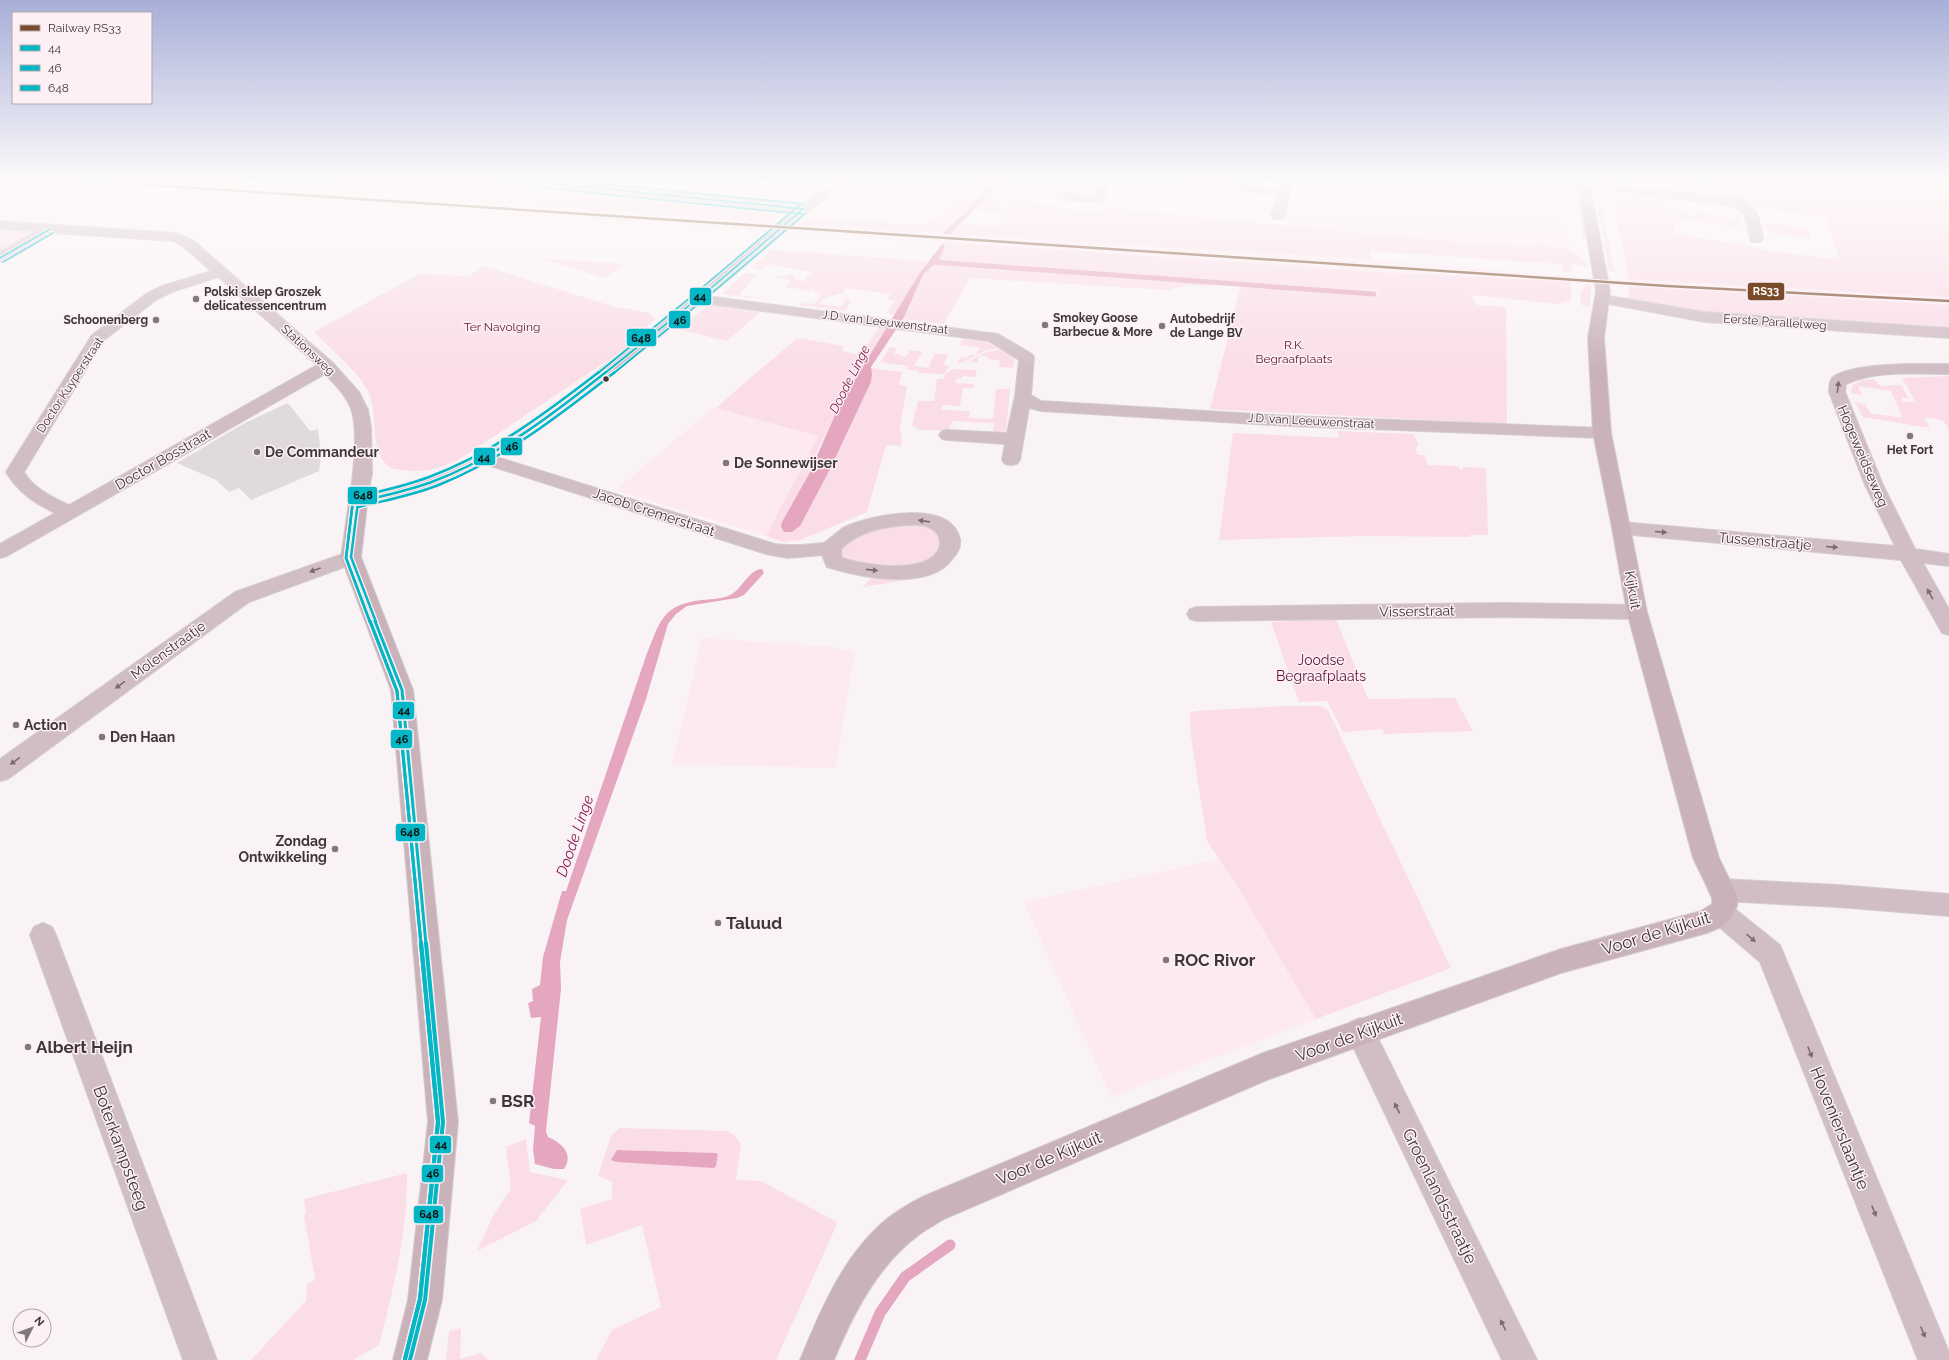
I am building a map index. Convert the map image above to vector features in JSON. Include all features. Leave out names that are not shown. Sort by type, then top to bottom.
[{"type":"street","points":[[0,258],[25,243]]},
{"type":"street","name":"Stationsweg","points":[[188,243],[327,366],[351,392],[360,410],[363,473],[358,502]]},
{"type":"street","points":[[410,1360],[425,1300],[442,1122],[402,690],[351,557],[358,502],[431,482],[450,474],[538,422],[597,379],[699,299],[763,243]]},
{"type":"street","points":[[1594,243],[1602,290]]},
{"type":"street","name":"Doctor Kuyperstraat","points":[[70,512],[48,503],[19,482],[15,472],[97,338],[151,297],[167,289],[221,272]]},
{"type":"street","name":"Eerste Parallelweg","points":[[1602,290],[1705,317],[1949,333]]},
{"type":"street","name":"Kijkuit","points":[[1602,290],[1596,338],[1602,433],[1622,528],[1637,612],[1706,858],[1721,901]]},
{"type":"street","name":"J.D. van Leeuwenstraat","points":[[699,299],[990,336],[1016,349],[1027,359],[1023,396],[1011,460]]},
{"type":"street","name":"Doctor Bosstraat","points":[[0,552],[327,366]]},
{"type":"street","name":"Hogeweidseweg","points":[[1949,369],[1872,371],[1849,375],[1838,381],[1836,392],[1849,427],[1874,485],[1908,554],[1949,628]]},
{"type":"street","name":"J.D. van Leeuwenstraat","points":[[1023,396],[1032,404],[1046,407],[1290,421],[1602,433]]},
{"type":"street","points":[[948,435],[1015,439]]},
{"type":"street","name":"Jacob Cremerstraat","points":[[481,457],[772,550],[788,552],[821,549],[832,556],[848,566],[877,571],[920,570],[941,561],[949,551],[951,543],[947,532],[939,525],[928,521],[902,520],[875,524],[849,533],[838,540],[832,556]]},
{"type":"street","name":"Tussenstraatje","points":[[1622,528],[1908,554],[1949,560]]},
{"type":"street","name":"Molenstraatje","points":[[0,772],[242,597],[351,557]]},
{"type":"street","name":"Visserstraat","points":[[1197,614],[1502,610],[1637,612]]},
{"type":"street","points":[[1721,901],[1757,893],[1838,896],[1949,905]]},
{"type":"street","name":"Voor de Kijkuit","points":[[817,1360],[849,1289],[877,1253],[909,1222],[933,1208],[984,1185],[1234,1080],[1360,1032],[1561,961],[1707,921],[1721,901]]},
{"type":"street","name":"Hovenierslaantje","points":[[1721,901],[1770,954],[1935,1360]]},
{"type":"street","name":"Boterkampsteeg","points":[[43,935],[200,1360]]},
{"type":"street","name":"Groenlandsstraatje","points":[[1360,1032],[1520,1360]]},
{"type":"shaded area","points":[[945,243],[1118,243],[1370,259],[1617,280],[1629,279],[1949,297],[1949,305],[1378,272]]},
{"type":"shaded area","points":[[1474,243],[1568,243],[1569,249],[1530,248]]},
{"type":"shaded area","points":[[942,244],[945,245],[940,259],[923,275],[903,319],[871,367],[871,382],[829,471],[800,526],[792,532],[784,532],[781,527],[782,522],[809,474],[838,408],[919,274]]},
{"type":"shaded area","name":"De Sonnewijser","points":[[714,407],[818,436],[766,536],[616,490]]},
{"type":"shaded area","points":[[762,569],[764,573],[744,595],[737,598],[687,606],[676,614],[668,624],[646,699],[567,920],[560,962],[561,989],[546,1131],[548,1137],[558,1142],[565,1150],[568,1159],[567,1164],[564,1169],[554,1169],[535,1164],[533,1150],[535,1126],[529,1123],[541,1017],[531,1018],[528,1003],[533,1001],[532,989],[540,985],[543,957],[562,891],[566,891],[646,656],[659,625],[670,611],[688,602],[729,596],[736,591],[750,575]]},
{"type":"shaded area","points":[[702,638],[832,647],[845,651],[855,651],[836,768],[672,764]]},
{"type":"shaded area","name":"ROC Rivor","points":[[1220,859],[1316,1019],[1111,1097],[1024,902]]},
{"type":"shaded area","points":[[617,1150],[718,1154],[716,1166],[714,1168],[617,1162],[611,1160]]},
{"type":"green space","points":[[0,243],[15,243],[0,253]]},
{"type":"green space","name":"R.K. Begraafplaats","points":[[944,243],[965,243],[1378,272],[1571,282],[1571,300],[1557,304],[1471,295],[1477,305],[1506,307],[1507,424],[1210,409],[1241,285],[1377,296],[1378,291],[1054,270],[1211,282],[1211,286],[1187,285],[1168,290],[970,278],[944,324],[903,319],[923,275],[940,259]]},
{"type":"green space","points":[[1109,243],[1479,243],[1521,247],[1540,246],[1569,250],[1584,260],[1589,268],[1573,263],[1571,272],[1564,272],[1561,264],[1369,251],[1370,259]]},
{"type":"green space","points":[[1604,243],[1609,243],[1614,271],[1609,271]]},
{"type":"green space","points":[[1622,243],[1735,243],[1757,247],[1758,249],[1839,260],[1835,243],[1949,243],[1949,297],[1629,279]]},
{"type":"green space","points":[[771,250],[928,261],[896,315],[887,313],[895,301],[887,300],[891,294],[846,288],[842,294],[838,293],[836,295],[831,295],[829,298],[824,298],[819,304],[841,307],[846,299],[852,300],[845,311],[800,305],[802,303],[814,304],[822,293],[813,292],[815,289],[810,291],[798,290],[800,287],[795,289],[785,288],[791,280],[775,278],[777,275],[785,277],[787,274],[796,275],[793,279],[804,281],[811,272],[768,264],[762,270],[751,268]]},
{"type":"green space","points":[[540,258],[624,264],[605,278]]},
{"type":"green space","name":"Ter Navolging","points":[[484,266],[621,309],[625,308],[649,313],[655,319],[625,349],[463,457],[454,462],[428,470],[410,471],[390,468],[383,460],[376,442],[373,410],[368,391],[351,368],[314,332],[419,274],[468,276]]},
{"type":"green space","points":[[745,273],[757,275],[739,295],[760,299],[722,294]]},
{"type":"green space","points":[[1585,284],[1591,284],[1590,307],[1581,305],[1580,295]]},
{"type":"green space","points":[[1629,286],[1949,305],[1949,330],[1708,314],[1628,300]]},
{"type":"green space","points":[[709,305],[760,312],[727,341],[677,329]]},
{"type":"green space","points":[[879,327],[887,329],[838,408],[818,450],[809,474],[800,526],[871,382],[871,368],[902,372],[899,385],[907,386],[900,426],[902,446],[886,445],[867,512],[800,540],[784,542],[766,536],[818,436],[716,408],[797,338],[844,346],[842,351],[861,355]]},
{"type":"green space","points":[[963,339],[988,342],[998,348],[986,350],[957,365],[960,357],[967,358],[969,355],[975,355],[981,348],[960,345]]},
{"type":"green space","points":[[890,347],[897,348],[894,354],[901,354],[900,356],[906,357],[910,350],[922,352],[914,366],[928,368],[935,353],[948,355],[944,365],[950,366],[944,374],[918,373],[919,371],[906,369],[908,366],[880,362]]},
{"type":"green space","points":[[1000,349],[1015,358],[1013,368],[999,367],[1000,360],[988,359],[988,356],[979,356],[978,362],[968,362],[984,353]]},
{"type":"green space","points":[[954,369],[977,370],[975,377],[963,376],[962,378],[956,379],[955,383],[974,384],[974,388],[963,388],[960,406],[942,405],[941,410],[970,411],[969,418],[993,419],[996,389],[1010,389],[1006,431],[993,433],[994,423],[952,421],[949,430],[920,430],[912,425],[918,401],[934,401],[937,379],[944,379],[945,374]]},
{"type":"green space","points":[[1949,376],[1949,430],[1943,420],[1924,417],[1930,428],[1863,417],[1855,402],[1865,404],[1870,413],[1903,418],[1891,391],[1858,386],[1862,395],[1851,393],[1852,386],[1862,380],[1873,379],[1881,386],[1901,385],[1909,399],[1901,397],[1902,401],[1916,403],[1902,378]]},
{"type":"green space","points":[[1337,431],[1414,434],[1419,447],[1415,447],[1418,455],[1424,455],[1428,465],[1459,466],[1460,469],[1463,469],[1463,467],[1486,468],[1488,535],[1470,535],[1470,537],[1365,536],[1219,540],[1233,433],[1339,438]]},
{"type":"green space","points":[[902,525],[922,525],[935,531],[942,543],[937,554],[933,558],[919,564],[882,566],[856,562],[846,559],[840,554],[841,546],[848,541],[863,534]]},
{"type":"green space","points":[[874,574],[925,577],[863,587]]},
{"type":"green space","name":"Joodse Begraafplaats","points":[[1336,619],[1368,699],[1455,698],[1473,731],[1385,734],[1382,729],[1343,732],[1327,701],[1299,702],[1271,622]]},
{"type":"green space","points":[[1285,706],[1322,706],[1328,710],[1451,968],[1316,1019],[1234,881],[1207,841],[1191,736],[1190,713],[1195,711]]},
{"type":"green space","points":[[620,1128],[727,1131],[734,1135],[741,1144],[736,1180],[761,1181],[835,1221],[837,1224],[776,1360],[596,1360],[612,1330],[661,1307],[642,1225],[586,1245],[580,1209],[612,1199],[612,1182],[598,1175],[611,1136]],"holes":[[[617,1150],[716,1153],[718,1155],[716,1166]]]},
{"type":"green space","points":[[526,1139],[530,1172],[568,1180],[536,1221],[477,1251],[494,1214],[511,1189],[506,1147]]},
{"type":"green space","points":[[407,1173],[405,1217],[399,1260],[379,1345],[353,1360],[251,1360],[306,1301],[307,1284],[315,1280],[304,1215],[306,1213],[304,1199]]},
{"type":"green space","points":[[461,1328],[460,1359],[481,1353],[488,1360],[446,1360],[449,1331]]},
{"type":"building","name":"De Commandeur","points":[[288,403],[310,431],[318,429],[321,455],[319,471],[251,500],[239,488],[229,492],[216,480],[177,463],[243,424]]},
{"type":"waterway","points":[[933,262],[1374,294]]},
{"type":"waterway","name":"Doode Linge","points":[[860,1360],[880,1313],[905,1277],[950,1245]]},
{"type":"rail line","name":"RS33","points":[[1028,243],[1667,286],[1949,301]]},
{"type":"transit line","name":"44","points":[[0,258],[25,243]]},
{"type":"transit line","name":"46","points":[[3,262],[35,243]]},
{"type":"transit line","name":"648","points":[[405,1359],[420,1299],[438,1122],[397,691],[346,558],[353,500],[356,497],[408,484],[438,474],[488,449],[512,434],[581,386],[755,243]]},
{"type":"transit line","name":"44","points":[[358,502],[409,489],[439,479],[490,454],[514,439],[561,407],[606,372],[717,283],[763,243]]},
{"type":"transit line","name":"46","points":[[359,507],[410,494],[441,484],[467,472],[516,444],[562,412],[630,360],[771,243]]},
{"type":"transit line","name":"46","points":[[353,501],[346,558],[397,691],[438,1122],[420,1299],[405,1359]]},
{"type":"transit line","name":"44","points":[[358,502],[351,557],[402,690],[443,1122],[425,1300],[410,1360]]},
{"type":"place","name":"Polski sklep Groszek delicatessencentrum","points":[[196,299]]},
{"type":"place","name":"Schoonenberg","points":[[156,320]]},
{"type":"place","name":"Smokey Goose Barbecue & More","points":[[1045,325]]},
{"type":"place","name":"Autobedrijf de Lange BV","points":[[1162,326]]},
{"type":"place","name":"Het Fort","points":[[1910,436]]},
{"type":"place","name":"De Commandeur","points":[[257,452]]},
{"type":"place","name":"De Sonnewijser","points":[[726,463]]},
{"type":"place","name":"Action","points":[[16,725]]},
{"type":"place","name":"Den Haan","points":[[102,737]]},
{"type":"place","name":"Zondag Ontwikkeling","points":[[335,849]]},
{"type":"place","name":"Taluud","points":[[718,923]]},
{"type":"place","name":"ROC Rivor","points":[[1166,960]]},
{"type":"place","name":"Albert Heijn","points":[[28,1047]]},
{"type":"place","name":"BSR","points":[[493,1101]]}]
